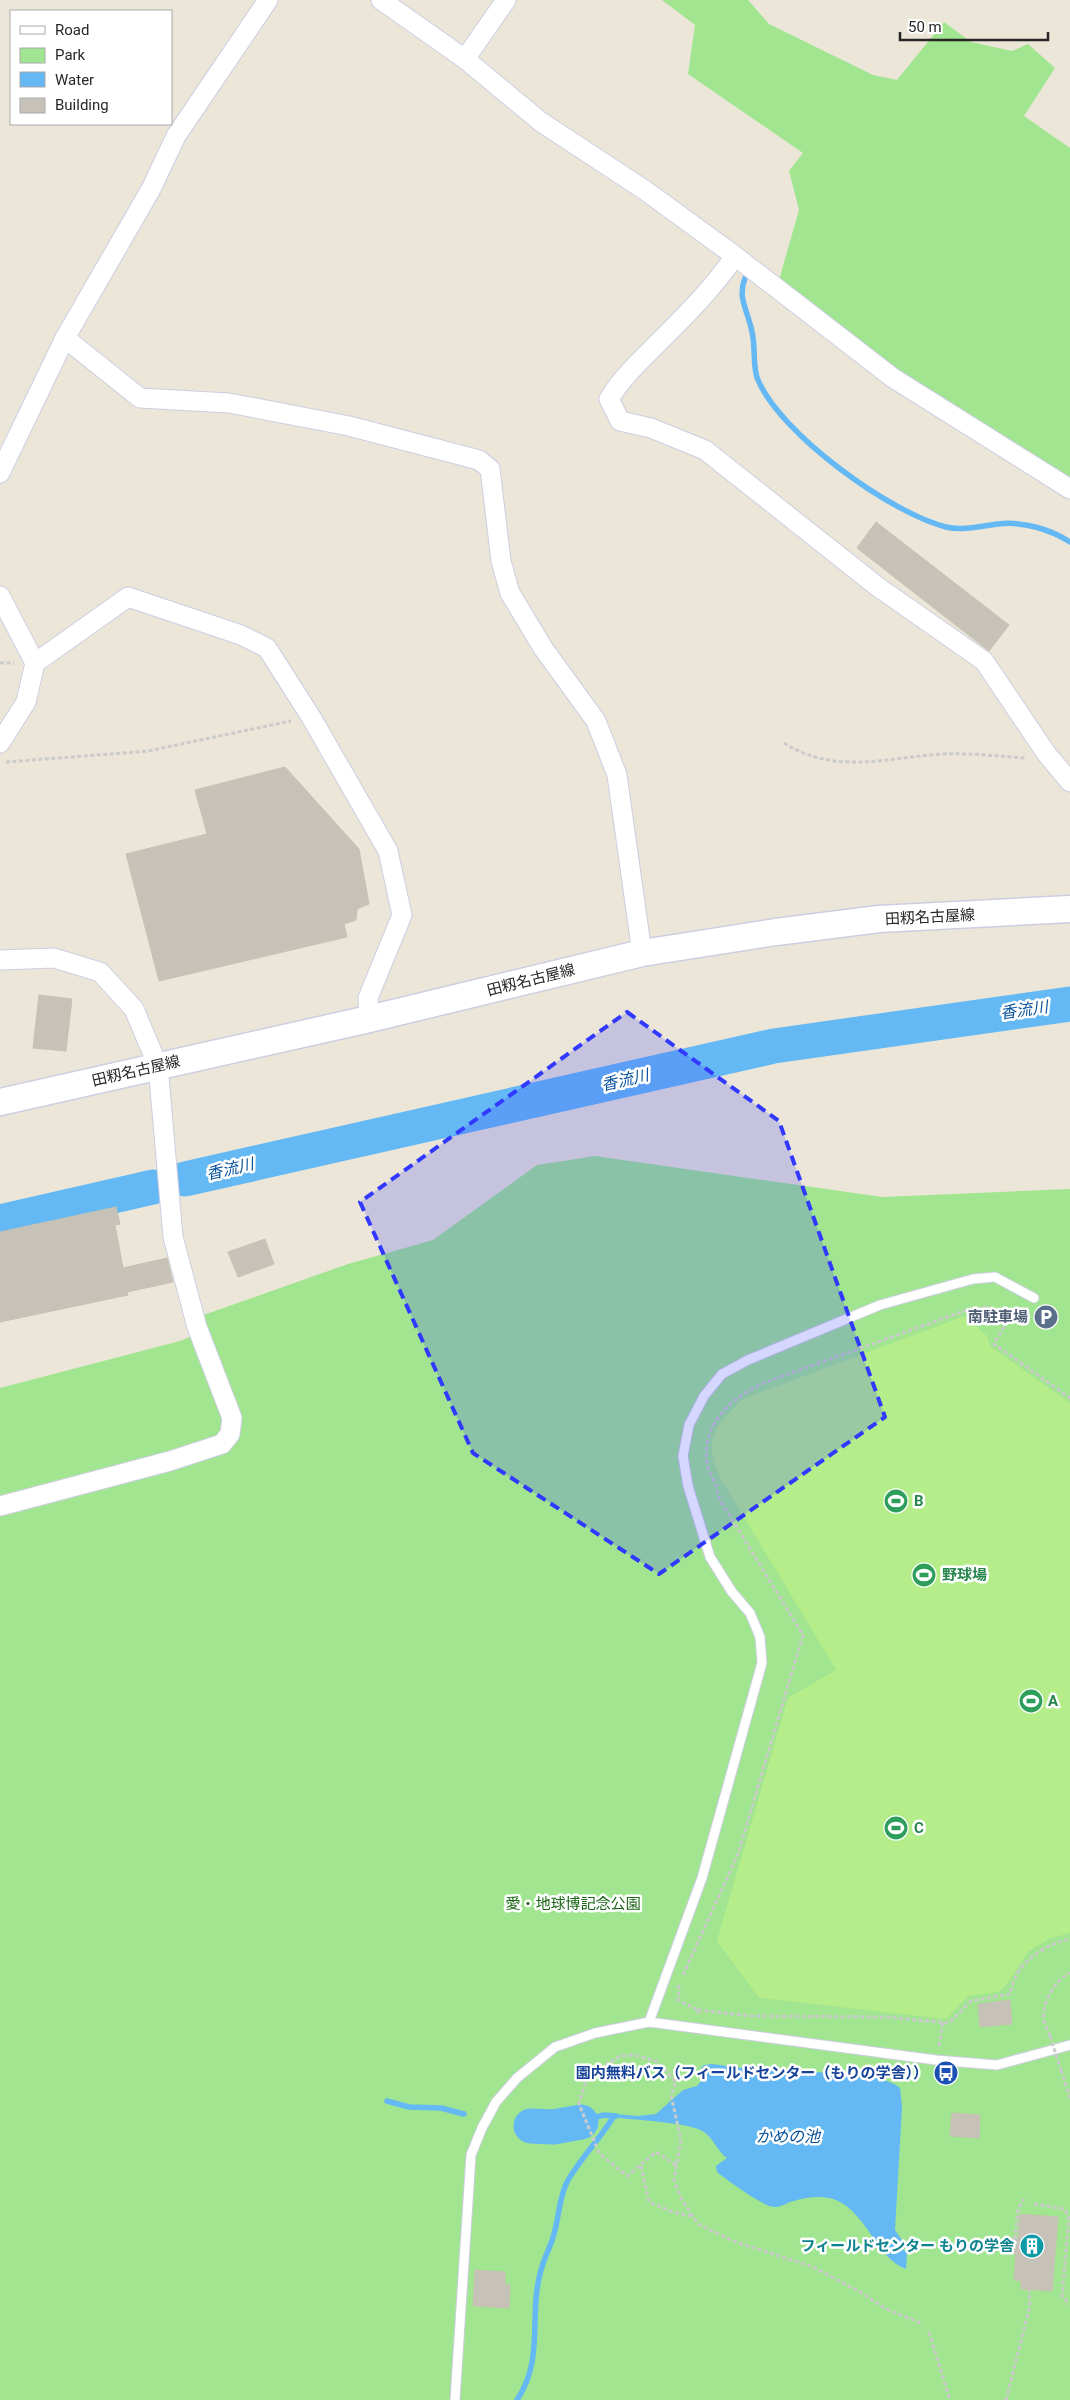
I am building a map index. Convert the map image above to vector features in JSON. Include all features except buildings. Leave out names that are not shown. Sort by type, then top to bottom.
[{"type":"main road","name":"田籾名古屋線","points":[[0,1102],[369,1019],[642,953],[776,932],[878,920],[1070,909]]},
{"type":"street","points":[[0,473],[64,338],[150,189],[176,136],[268,0]]},
{"type":"street","points":[[381,0],[465,59],[541,122],[646,191],[735,256],[893,378],[1070,489]]},
{"type":"street","points":[[465,59],[506,0]]},
{"type":"street","points":[[735,256],[724,274],[692,310],[621,379],[609,399],[620,421],[651,428],[705,450],[878,587],[984,661],[1046,753],[1070,782]]},
{"type":"street","points":[[64,338],[140,398],[229,403],[340,424],[479,460],[490,468],[501,561],[510,593],[543,648],[596,721],[617,775],[642,953]]},
{"type":"street","points":[[0,596],[35,663],[26,702],[0,743]]},
{"type":"street","points":[[35,663],[128,597],[241,635],[267,648],[311,717],[388,851],[402,915],[368,998],[369,1019]]},
{"type":"street","points":[[0,960],[54,958],[100,972],[134,1010],[158,1066],[173,1237],[197,1327],[232,1418],[230,1434],[222,1444],[170,1461],[0,1506]]},
{"type":"lane","points":[[649,2022],[702,1878],[762,1663],[760,1637],[750,1613],[732,1592],[710,1557],[688,1486],[683,1456],[689,1425],[696,1411],[704,1396],[722,1374],[748,1360],[880,1305],[974,1279],[995,1277],[1034,1298]]},
{"type":"lane","points":[[455,2400],[471,2155],[482,2128],[496,2102],[516,2078],[555,2047],[595,2033],[649,2022],[936,2060],[997,2065],[1070,2045]]},
{"type":"path","points":[[0,762],[148,751],[311,717]]},
{"type":"path","points":[[784,743],[812,758],[828,762],[886,760],[968,753],[1040,758],[1046,753]]},
{"type":"path","points":[[1070,1398],[994,1344],[1009,1318],[989,1307],[967,1310],[766,1382],[731,1401],[718,1417],[709,1439],[706,1464],[718,1487],[717,1495],[803,1635],[738,1854],[679,1985],[678,2000],[698,2010],[751,2016],[886,2016],[949,2023],[971,2001],[1010,1994],[1018,1972],[1035,1955],[1057,1942],[1070,1939]]},
{"type":"path","points":[[1070,1973],[1058,1982],[1045,2003],[1044,2019],[1070,2098]]},
{"type":"path","points":[[698,2010],[698,2019]]},
{"type":"path","points":[[936,2060],[943,2022]]},
{"type":"path","points":[[676,2166],[656,2152],[627,2176],[599,2153],[579,2104],[585,2084],[592,2070],[608,2064],[620,2056],[634,2055],[658,2062],[676,2082],[671,2095],[681,2140],[674,2180],[681,2198],[698,2224],[716,2233],[813,2266],[862,2293],[886,2309],[923,2324]]},
{"type":"path","points":[[641,2166],[649,2202],[673,2212],[693,2216]]},
{"type":"path","points":[[1015,2239],[1018,2209],[1024,2199]]},
{"type":"path","points":[[1034,2204],[1064,2209],[1069,2216],[1062,2296],[1070,2304]]},
{"type":"path","points":[[1006,2400],[1030,2306],[1029,2290]]},
{"type":"path","points":[[929,2332],[950,2400]]},
{"type":"highlighted area","points":[[627,1012],[779,1121],[885,1417],[659,1574],[473,1453],[360,1202]]},
{"type":"green space","points":[[662,0],[748,0],[769,24],[873,75],[897,80],[944,22],[971,42],[1012,51],[1028,44],[1055,68],[1024,116],[1070,148],[1070,481],[899,372],[779,280],[799,210],[789,171],[803,153],[688,74],[695,25]]},
{"type":"green space","name":"愛・地球博記念公園","points":[[595,1156],[882,1197],[1070,1189],[1070,2400],[0,2400],[0,1388],[180,1341],[202,1332],[198,1317],[348,1264],[433,1240],[537,1165]]},
{"type":"green space","name":"野球場","points":[[965,1316],[987,1336],[990,1346],[1070,1403],[1070,1933],[1048,1939],[1029,1951],[1007,1984],[998,1992],[968,1996],[946,2019],[759,1998],[717,1941],[788,1698],[836,1670],[721,1479],[712,1454],[714,1434],[719,1425],[745,1398]]},
{"type":"water","name":"かめの池","points":[[712,2064],[770,2071],[860,2075],[890,2082],[900,2088],[902,2107],[895,2230],[902,2240],[904,2250],[907,2252],[906,2269],[887,2256],[856,2215],[836,2200],[820,2197],[792,2202],[778,2207],[771,2206],[746,2193],[717,2172],[716,2166],[727,2158],[704,2132],[687,2126],[612,2117],[614,2114],[638,2116],[656,2114],[683,2090],[697,2086],[701,2081],[701,2068],[704,2065]]},
{"type":"waterway","points":[[745,278],[742,292],[753,338],[755,369],[758,380],[770,401],[789,424],[813,447],[868,489],[896,506],[923,519],[952,528],[1007,523],[1026,525],[1054,533],[1070,542]]},
{"type":"waterway","name":"香流川","points":[[185,1179],[774,1046],[1070,1004]]},
{"type":"waterway","name":"香流川","points":[[0,1222],[153,1187]]},
{"type":"waterway","points":[[387,2101],[409,2107],[441,2108],[464,2114]]},
{"type":"waterway","points":[[589,2119],[604,2115],[616,2116]]},
{"type":"waterway","points":[[517,2400],[526,2384],[531,2368],[535,2336],[537,2287],[542,2266],[554,2234],[564,2188],[578,2165],[614,2116]]},
{"type":"waterway","points":[[531,2126],[553,2127],[581,2122]]},
{"type":"place","name":"南駐車場","points":[[1046,1317]]},
{"type":"place","name":"B","points":[[896,1501]]},
{"type":"place","name":"野球場","points":[[924,1575]]},
{"type":"place","name":"A","points":[[1031,1701]]},
{"type":"place","name":"C","points":[[896,1828]]},
{"type":"place","name":"園内無料バス（フィールドセンター（もりの学舎））","points":[[946,2073]]},
{"type":"place","name":"フィールドセンター もりの学舎","points":[[1032,2246]]}]
